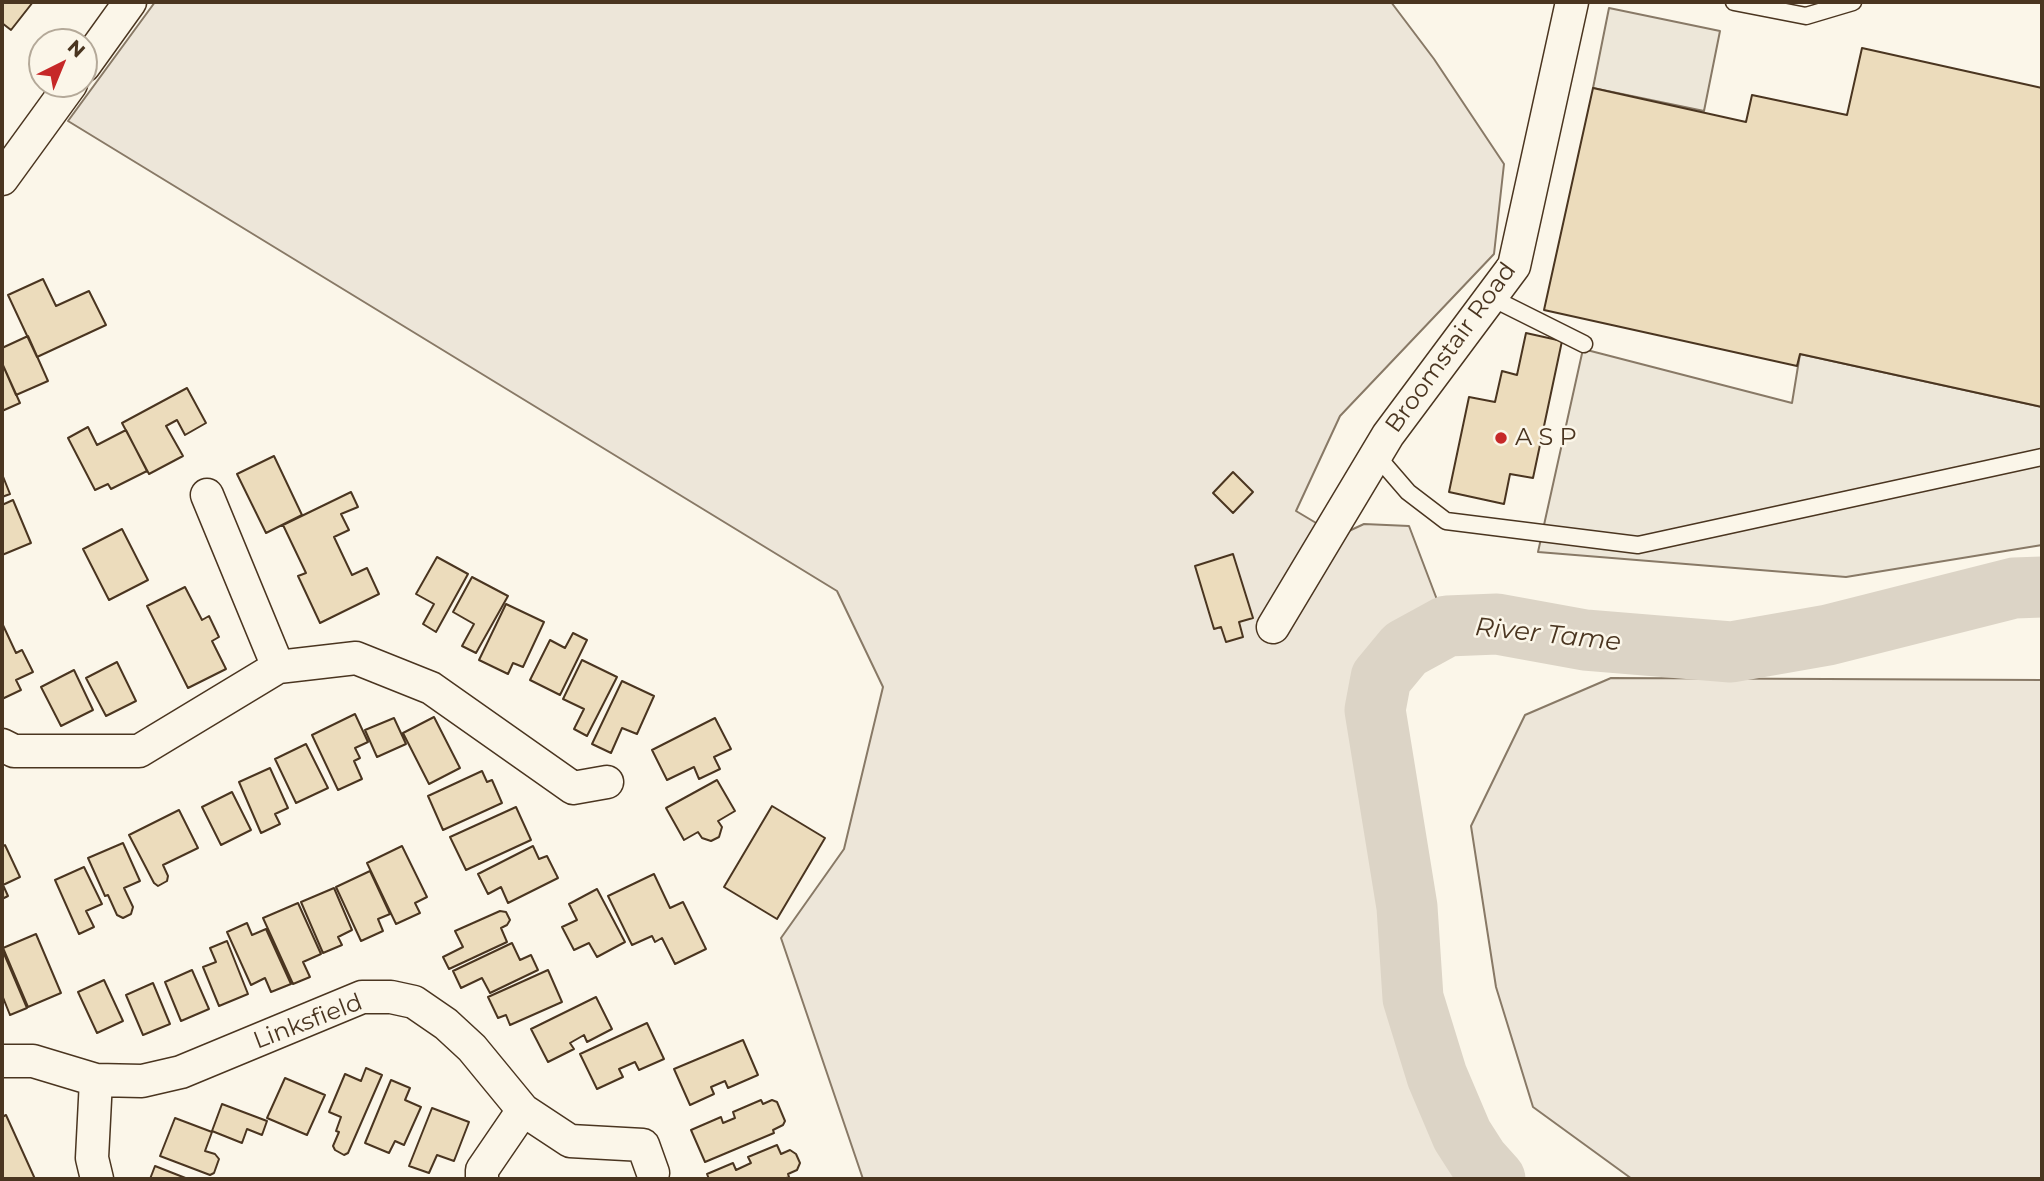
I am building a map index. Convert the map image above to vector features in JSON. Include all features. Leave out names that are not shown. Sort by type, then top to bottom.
[{"type":"street","points":[[98,47],[130,2]]},
{"type":"street","name":"Broomstair Road","points":[[1273,627],[1388,435],[1514,266],[1572,2]]},
{"type":"street","points":[[2,179],[61,98]]},
{"type":"street","points":[[207,495],[278,667]]},
{"type":"street","points":[[2,745],[14,751],[139,751],[278,667],[356,659],[431,688],[573,788],[607,782]]},
{"type":"street","name":"Linksfield","points":[[2,1061],[33,1061],[96,1080],[142,1081],[181,1072],[362,998],[391,997],[414,1002],[446,1024],[472,1048],[523,1110],[570,1141],[648,1146]]},
{"type":"street","points":[[96,1080],[92,1158],[97,1179]]},
{"type":"street","points":[[482,1179],[482,1170],[523,1110]]},
{"type":"lane","points":[[1734,2],[1807,16],[1853,2]]},
{"type":"lane","points":[[1490,298],[1584,344]]},
{"type":"lane","points":[[1376,455],[1408,492],[1446,521],[1638,545],[2040,457]]},
{"type":"shaded area","points":[[155,2],[1391,2],[1434,59],[1504,164],[1494,254],[1340,416],[1296,511],[1338,536],[1364,524],[1409,526],[1447,626],[1405,649],[1381,678],[1375,710],[1407,907],[1413,998],[1437,1076],[1462,1135],[1478,1160],[1495,1179],[863,1179],[781,938],[844,849],[883,687],[837,591],[68,121],[85,98],[98,98],[98,80]]},
{"type":"shaded area","points":[[1609,8],[1720,31],[1704,111],[1593,88]]},
{"type":"shaded area","points":[[1583,349],[1792,403],[1800,354],[2042,407],[2042,545],[1846,577],[1538,552]]},
{"type":"shaded area","points":[[1611,678],[2042,680],[2042,1179],[1632,1179],[1533,1107],[1496,987],[1471,826],[1525,715]]},
{"type":"building","points":[[2,2],[33,2],[11,30],[2,23]]},
{"type":"building","points":[[1862,48],[2042,88],[2042,407],[1800,354],[1797,366],[1544,310],[1593,88],[1746,122],[1752,95],[1847,115]]},
{"type":"building","points":[[43,279],[56,306],[89,291],[106,325],[37,357],[8,295]]},
{"type":"building","name":"A S P","points":[[1526,333],[1562,341],[1533,478],[1510,474],[1504,504],[1449,492],[1469,397],[1495,402],[1502,371],[1517,375]]},
{"type":"building","points":[[28,336],[48,381],[16,395],[2,363],[2,348]]},
{"type":"building","points":[[2,363],[20,403],[2,411]]},
{"type":"building","points":[[187,388],[206,423],[185,435],[177,420],[166,426],[183,456],[149,474],[122,423]]},
{"type":"building","points":[[88,427],[97,445],[126,430],[147,471],[111,489],[108,484],[95,490],[68,438]]},
{"type":"building","points":[[274,456],[302,515],[266,533],[237,474]]},
{"type":"building","points":[[1233,472],[1253,492],[1233,513],[1213,493]]},
{"type":"building","points":[[2,474],[10,494],[2,497]]},
{"type":"building","points":[[351,492],[358,507],[341,514],[349,530],[334,537],[352,575],[367,568],[379,594],[320,623],[298,576],[306,573],[283,525]]},
{"type":"building","points":[[13,500],[31,543],[2,555],[2,505]]},
{"type":"building","points":[[122,529],[148,580],[109,600],[83,549]]},
{"type":"building","points":[[1233,554],[1253,618],[1239,622],[1243,637],[1226,642],[1221,627],[1214,629],[1195,566]]},
{"type":"building","points":[[437,557],[468,574],[436,632],[423,624],[434,604],[416,594]]},
{"type":"building","points":[[472,577],[508,596],[476,653],[462,646],[474,624],[453,612]]},
{"type":"building","points":[[185,587],[202,620],[209,616],[219,637],[212,641],[226,669],[188,688],[147,606]]},
{"type":"building","points":[[506,604],[544,622],[523,667],[513,663],[508,674],[479,660]]},
{"type":"building","points":[[2,623],[16,653],[22,650],[33,672],[16,680],[21,690],[2,699]]},
{"type":"building","points":[[573,633],[587,640],[560,695],[530,680],[550,640],[565,648]]},
{"type":"building","points":[[582,660],[617,677],[587,736],[574,729],[584,709],[563,699]]},
{"type":"building","points":[[117,662],[136,701],[106,716],[86,678]]},
{"type":"building","points":[[74,670],[93,710],[61,726],[41,687]]},
{"type":"building","points":[[622,681],[654,696],[637,734],[622,728],[611,753],[592,744]]},
{"type":"building","points":[[355,714],[368,742],[355,748],[360,758],[354,761],[362,779],[338,790],[312,735]]},
{"type":"building","points":[[434,717],[460,768],[429,784],[403,733]]},
{"type":"building","points":[[394,718],[406,744],[377,757],[365,730]]},
{"type":"building","points":[[715,718],[731,749],[714,757],[720,769],[699,779],[694,767],[667,780],[652,750]]},
{"type":"building","points":[[306,744],[328,788],[296,803],[275,759]]},
{"type":"building","points":[[270,768],[288,808],[275,814],[280,824],[261,833],[239,782]]},
{"type":"building","points":[[482,771],[487,782],[492,780],[502,803],[443,830],[428,796]]},
{"type":"building","points":[[717,780],[735,811],[718,821],[722,827],[719,837],[711,841],[702,838],[698,832],[684,840],[666,808]]},
{"type":"building","points":[[232,792],[251,830],[221,845],[202,807]]},
{"type":"building","points":[[772,806],[825,838],[777,919],[724,887]]},
{"type":"building","points":[[516,807],[531,840],[466,870],[450,837]]},
{"type":"building","points":[[179,810],[198,848],[163,865],[168,876],[167,881],[158,886],[129,835]]},
{"type":"building","points":[[123,843],[140,881],[124,888],[133,907],[131,914],[123,918],[117,915],[108,895],[105,896],[88,858]]},
{"type":"building","points":[[5,845],[20,877],[3,885],[8,896],[2,899],[2,847]]},
{"type":"building","points":[[402,846],[427,897],[415,903],[420,913],[396,924],[367,863]]},
{"type":"building","points":[[533,846],[539,859],[547,856],[558,878],[508,903],[501,887],[488,894],[478,874]]},
{"type":"building","points":[[84,867],[102,904],[86,911],[94,927],[79,934],[55,880]]},
{"type":"building","points":[[370,871],[390,914],[378,919],[383,931],[361,941],[336,887]]},
{"type":"building","points":[[654,874],[670,908],[683,902],[706,949],[675,964],[662,938],[655,942],[652,936],[632,945],[608,896]]},
{"type":"building","points":[[334,888],[352,930],[338,937],[342,945],[323,953],[301,902]]},
{"type":"building","points":[[597,889],[625,942],[597,957],[589,943],[574,950],[562,927],[577,920],[569,904]]},
{"type":"building","points":[[298,903],[321,954],[303,962],[310,977],[293,984],[263,918]]},
{"type":"building","points":[[500,911],[506,912],[510,920],[501,928],[507,942],[449,969],[443,957],[463,947],[455,931]]},
{"type":"building","points":[[247,923],[252,935],[266,929],[291,984],[271,992],[265,978],[251,985],[227,932]]},
{"type":"building","points":[[36,934],[61,993],[28,1007],[3,948]]},
{"type":"building","points":[[227,941],[248,994],[219,1006],[203,967],[216,962],[210,948]]},
{"type":"building","points":[[512,943],[520,960],[531,955],[538,970],[490,993],[482,978],[461,988],[453,971]]},
{"type":"building","points":[[2,949],[27,1008],[10,1015],[2,995]]},
{"type":"building","points":[[192,970],[209,1009],[181,1021],[165,982]]},
{"type":"building","points":[[548,970],[562,1002],[510,1025],[506,1015],[498,1018],[488,997]]},
{"type":"building","points":[[104,980],[123,1021],[97,1033],[78,992]]},
{"type":"building","points":[[153,983],[170,1024],[143,1035],[126,995]]},
{"type":"building","points":[[596,997],[612,1029],[587,1042],[584,1035],[570,1043],[574,1049],[548,1062],[531,1029]]},
{"type":"building","points":[[647,1023],[664,1059],[639,1070],[635,1062],[619,1069],[623,1077],[597,1089],[580,1054]]},
{"type":"building","points":[[743,1040],[758,1075],[728,1088],[725,1081],[711,1087],[714,1094],[690,1105],[674,1069]]},
{"type":"building","points":[[366,1068],[382,1075],[348,1153],[344,1155],[333,1146],[341,1117],[329,1112],[345,1074],[361,1081]]},
{"type":"building","points":[[285,1078],[325,1095],[307,1135],[267,1118]]},
{"type":"building","points":[[391,1080],[410,1088],[405,1100],[421,1107],[404,1145],[395,1141],[389,1153],[365,1143]]},
{"type":"building","points":[[761,1100],[763,1104],[772,1100],[777,1102],[785,1121],[783,1125],[773,1130],[774,1133],[705,1162],[691,1130],[721,1117],[723,1123],[735,1118],[733,1112]]},
{"type":"building","points":[[222,1104],[267,1121],[262,1135],[247,1129],[242,1143],[212,1131]]},
{"type":"building","points":[[432,1108],[469,1122],[454,1161],[437,1155],[429,1173],[409,1166]]},
{"type":"building","points":[[6,1115],[35,1179],[2,1179],[2,1117]]},
{"type":"building","points":[[175,1118],[212,1132],[205,1151],[215,1154],[219,1159],[214,1173],[210,1175],[160,1156]]},
{"type":"building","points":[[777,1145],[781,1154],[790,1150],[796,1154],[800,1163],[797,1170],[788,1174],[789,1177],[709,1179],[707,1174],[733,1163],[736,1170],[751,1163],[748,1157]]},
{"type":"building","points":[[155,1166],[188,1179],[150,1179]]},
{"type":"waterway","name":"River Tame","points":[[1495,1179],[1478,1160],[1462,1135],[1437,1076],[1413,998],[1407,907],[1375,710],[1381,678],[1405,649],[1447,626],[1497,624],[1585,640],[1731,652],[1828,635],[2014,588],[2042,587]]},
{"type":"place","name":"A S P","points":[[1501,438]]}]
